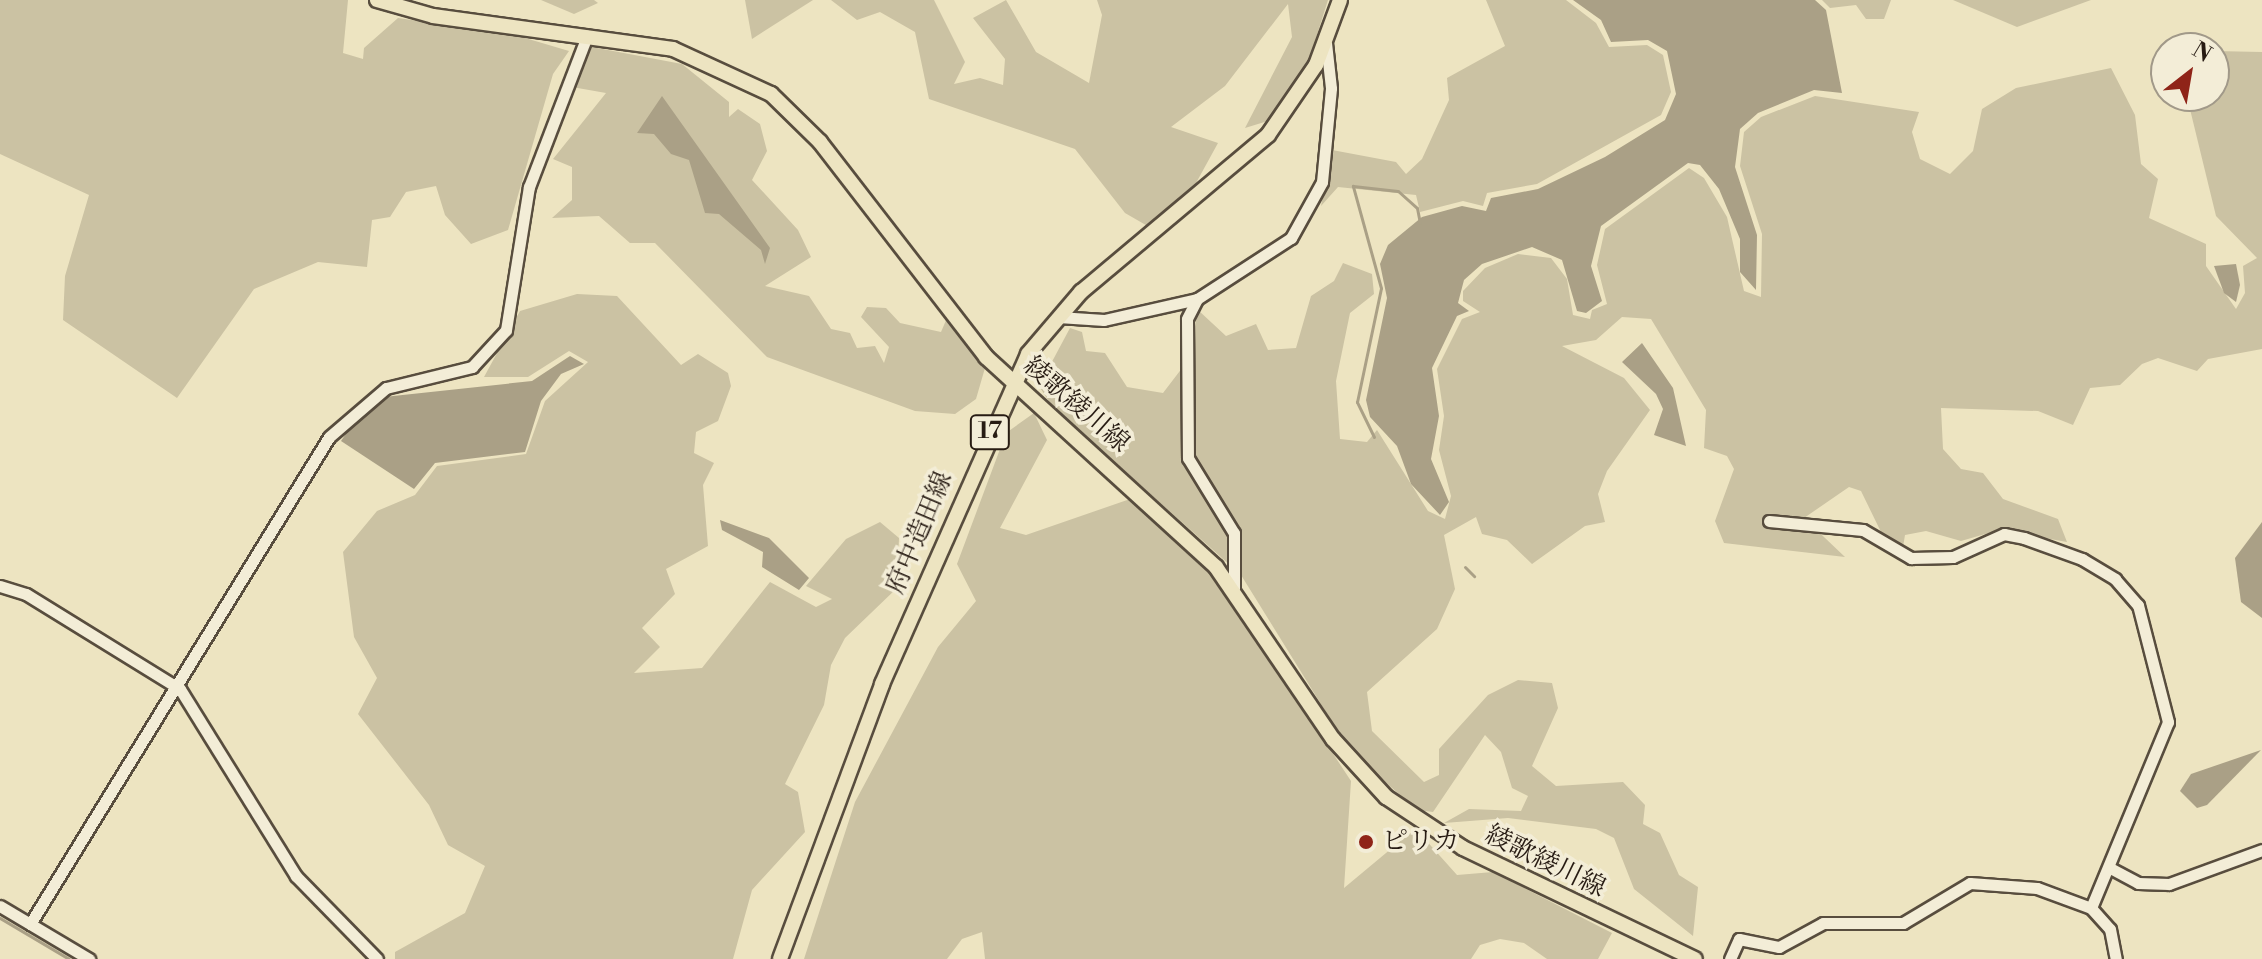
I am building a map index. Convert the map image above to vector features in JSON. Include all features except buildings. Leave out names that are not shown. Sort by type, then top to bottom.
[{"type":"main road","name":"綾歌綾川線","points":[[377,0],[433,16],[587,36],[694,55],[788,108],[1013,384],[1173,522],[1234,588],[1333,739],[1386,797],[1463,848],[1695,959]]},
{"type":"main road","name":"府中造田線","points":[[780,959],[845,776],[1013,384],[1058,317],[1244,161],[1289,110],[1326,43],[1340,0]]},
{"type":"street","points":[[30,924],[287,498],[358,406],[415,375],[472,367],[506,330],[529,187],[587,36]]},
{"type":"street","points":[[1058,317],[1104,320],[1197,299],[1291,238],[1316,203],[1331,88],[1326,43]]},
{"type":"street","points":[[1197,299],[1187,319],[1188,458],[1234,533],[1234,588]]},
{"type":"street","points":[[1769,521],[1863,530],[1911,558],[1953,557],[2004,534],[2082,559],[2115,579],[2146,622],[2168,722],[2112,869],[2091,908]]},
{"type":"street","points":[[0,586],[26,594],[174,683],[296,876],[377,959]]},
{"type":"street","points":[[2112,869],[2138,883],[2169,884],[2262,850]]},
{"type":"street","points":[[1730,959],[1739,939],[1779,947],[1823,923],[1903,923],[1970,883],[2037,888],[2091,908],[2110,929],[2116,959]]},
{"type":"street","points":[[0,906],[89,959]]},
{"type":"shaded area","points":[[0,0],[348,0],[343,53],[363,59],[364,48],[398,18],[515,35],[569,51],[553,74],[508,230],[471,244],[445,215],[436,186],[406,192],[390,217],[372,220],[367,267],[318,262],[254,289],[177,398],[63,320],[65,276],[89,195],[0,154]]},
{"type":"shaded area","points":[[541,0],[594,0],[598,3],[574,14]]},
{"type":"shaded area","points":[[745,0],[813,0],[752,39]]},
{"type":"shaded area","points":[[831,0],[934,0],[965,62],[954,84],[980,78],[1003,85],[1005,59],[973,18],[1006,0],[1036,52],[1089,83],[1102,15],[1097,0],[1328,0],[1309,60],[1271,120],[1245,128],[1292,37],[1288,4],[1225,86],[1171,127],[1218,143],[1190,194],[1151,228],[1125,213],[1075,149],[929,99],[915,32],[880,12],[857,20]]},
{"type":"shaded area","points":[[1486,0],[1566,0],[1596,23],[1609,47],[1647,45],[1663,55],[1671,92],[1661,115],[1537,184],[1487,193],[1483,206],[1463,201],[1420,212],[1416,195],[1338,187],[1321,206],[1332,150],[1396,162],[1406,174],[1422,159],[1449,100],[1447,78],[1505,46]]},
{"type":"shaded area","points":[[1573,0],[1815,0],[1826,10],[1842,93],[1814,90],[1758,113],[1740,129],[1735,167],[1757,235],[1756,290],[1740,272],[1740,239],[1719,189],[1700,165],[1688,163],[1601,226],[1591,266],[1602,301],[1586,313],[1577,311],[1562,260],[1532,247],[1482,264],[1464,280],[1458,303],[1469,311],[1457,316],[1432,368],[1439,416],[1431,459],[1449,502],[1440,515],[1411,484],[1397,446],[1370,417],[1366,400],[1387,298],[1380,264],[1388,245],[1422,217],[1462,206],[1486,211],[1491,198],[1538,189],[1605,157],[1665,120],[1676,94],[1667,51],[1648,40],[1611,42],[1601,20]]},
{"type":"shaded area","points":[[1822,0],[1891,0],[1884,19],[1866,19],[1856,5],[1830,8]]},
{"type":"shaded area","points":[[1953,0],[2091,0],[2017,27]]},
{"type":"shaded area","points":[[592,47],[682,64],[729,102],[729,117],[738,109],[760,124],[767,151],[752,180],[798,230],[811,257],[765,286],[809,296],[831,329],[850,333],[857,348],[875,346],[884,363],[889,347],[861,317],[867,307],[886,308],[900,323],[941,332],[947,318],[985,368],[976,399],[955,414],[915,411],[767,357],[655,243],[630,243],[599,216],[552,218],[572,200],[572,167],[553,159],[606,93],[572,87]]},
{"type":"shaded area","points":[[2230,51],[2262,52],[2262,349],[2208,359],[2197,371],[2158,358],[2142,364],[2120,385],[2090,388],[2073,425],[2038,411],[1941,408],[1943,449],[1961,469],[1983,473],[2003,499],[2058,519],[2067,542],[1999,530],[1961,541],[1926,531],[1905,535],[1903,547],[1881,532],[1861,491],[1849,487],[1804,518],[1845,557],[1724,543],[1715,521],[1734,469],[1727,456],[1704,448],[1706,410],[1651,319],[1622,317],[1596,340],[1562,346],[1624,378],[1650,410],[1607,471],[1598,494],[1605,522],[1585,526],[1532,564],[1507,540],[1482,534],[1476,517],[1444,535],[1455,589],[1437,629],[1367,692],[1372,731],[1424,782],[1439,775],[1439,749],[1488,695],[1518,680],[1552,683],[1558,708],[1532,766],[1556,786],[1623,782],[1645,805],[1643,824],[1660,833],[1679,875],[1698,887],[1693,936],[1634,889],[1614,838],[1596,829],[1508,818],[1444,823],[1469,809],[1521,811],[1528,796],[1512,788],[1501,752],[1485,735],[1433,812],[1417,810],[1350,751],[1241,575],[1052,406],[1039,386],[1070,328],[1082,332],[1086,351],[1105,353],[1127,387],[1163,393],[1189,359],[1198,310],[1226,336],[1256,324],[1268,350],[1296,348],[1311,296],[1334,281],[1343,263],[1372,274],[1374,294],[1350,313],[1336,381],[1340,439],[1367,442],[1377,430],[1428,511],[1445,519],[1451,496],[1439,450],[1444,416],[1437,369],[1462,319],[1480,312],[1463,301],[1463,291],[1485,268],[1518,254],[1551,258],[1567,279],[1573,315],[1590,319],[1592,310],[1607,304],[1597,265],[1605,229],[1689,168],[1704,178],[1727,217],[1744,291],[1761,297],[1762,234],[1740,166],[1744,132],[1761,117],[1815,96],[1919,112],[1912,132],[1920,159],[1950,174],[1973,151],[1982,109],[2016,88],[2111,68],[2135,115],[2141,164],[2158,179],[2149,218],[2206,244],[2206,266],[2236,309],[2245,293],[2243,266],[2257,258],[2216,216],[2191,112],[2230,112]]},
{"type":"shaded area","points":[[662,96],[770,248],[765,264],[761,250],[719,214],[705,213],[689,160],[671,154],[654,134],[637,133]]},
{"type":"shaded area","points":[[2236,264],[2240,285],[2236,302],[2224,293],[2214,266]]},
{"type":"shaded area","points":[[577,294],[617,296],[681,365],[698,354],[728,373],[731,386],[718,421],[696,432],[694,453],[714,463],[703,485],[708,546],[666,569],[675,594],[642,628],[660,647],[634,673],[702,668],[770,582],[816,607],[832,599],[806,586],[846,539],[880,522],[899,538],[897,588],[845,638],[831,665],[824,705],[785,784],[798,792],[805,832],[752,890],[733,959],[395,959],[395,952],[465,913],[485,866],[448,845],[429,805],[358,714],[377,678],[354,637],[343,552],[377,511],[415,495],[437,466],[526,454],[545,401],[588,362],[569,351],[528,377],[484,377],[520,311]]},
{"type":"shaded area","points":[[1642,343],[1673,388],[1686,446],[1654,435],[1663,409],[1656,394],[1622,362]]},
{"type":"shaded area","points":[[570,356],[584,364],[561,374],[541,401],[525,452],[435,463],[414,489],[341,441],[362,410],[384,397],[532,381]]},
{"type":"shaded area","points":[[1034,413],[1047,440],[1000,528],[1026,535],[1133,498],[1212,570],[1351,781],[1344,888],[1410,833],[1423,837],[1457,875],[1493,872],[1612,933],[1598,959],[1547,959],[1524,943],[1500,939],[1480,945],[1471,959],[985,959],[982,932],[962,939],[947,959],[804,959],[855,802],[938,647],[976,601],[957,564],[1006,433]]},
{"type":"shaded area","points":[[720,520],[769,538],[809,578],[799,590],[762,567],[763,552],[722,530]]},
{"type":"shaded area","points":[[2262,522],[2262,618],[2241,602],[2235,558]]},
{"type":"shaded area","points":[[2261,750],[2207,805],[2197,808],[2180,791],[2191,774]]},
{"type":"waterway","points":[[1374,437],[1357,402],[1381,288],[1353,186],[1398,191],[1417,208],[1420,223]]},
{"type":"waterway","points":[[1465,567],[1474,576]]},
{"type":"waterway","points":[[0,918],[69,959]]},
{"type":"place","name":"ピリカ","points":[[1366,842]]}]
